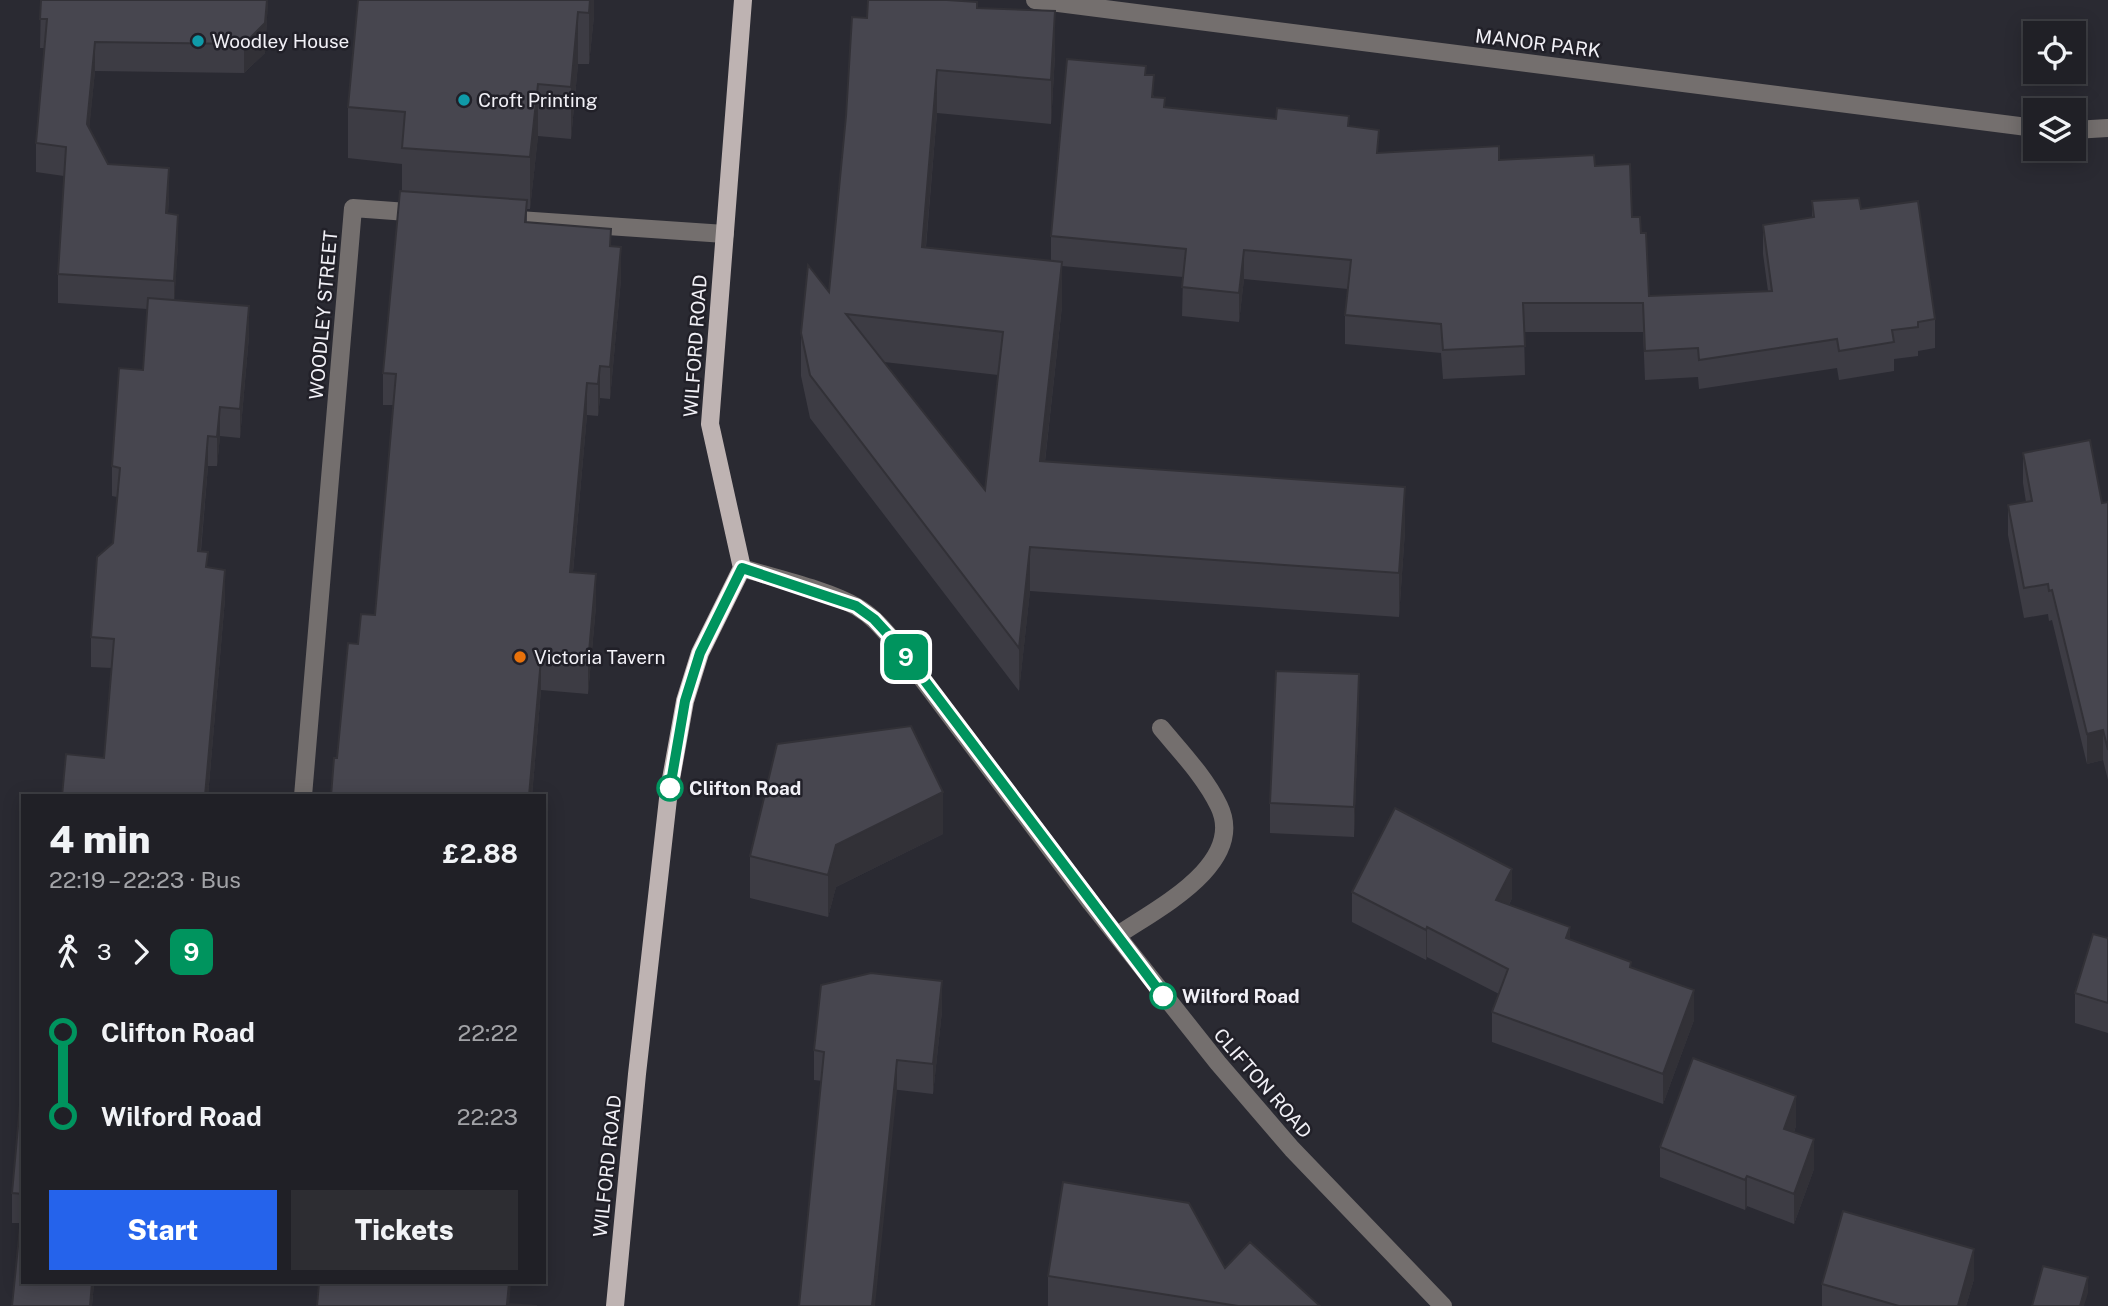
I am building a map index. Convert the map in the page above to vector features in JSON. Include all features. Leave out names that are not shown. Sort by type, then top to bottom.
[{"type":"main road","name":"WILFORD ROAD","points":[[615,1306],[639,1061],[676,748],[685,701],[700,653],[742,568],[710,424],[743,0]]},
{"type":"street","name":"MANOR PARK","points":[[1035,0],[2023,126]]},
{"type":"street","points":[[2103,128],[2108,146]]},
{"type":"street","name":"WOODLEY STREET","points":[[303,794],[353,208],[436,214]]},
{"type":"street","points":[[491,218],[724,234]]},
{"type":"street","name":"CLIFTON ROAD","points":[[742,568],[836,598],[856,606],[874,619],[897,644],[1163,996],[1292,1149],[1443,1306]]},
{"type":"street","points":[[1118,935],[1203,874],[1216,859],[1223,839],[1220,807],[1199,775],[1161,728]]},
{"type":"building","points":[[41,0],[267,0],[265,23],[244,44],[95,42],[87,124],[108,164],[169,168],[166,213],[178,215],[174,281],[58,274],[66,147],[36,143],[47,19],[40,19]]},
{"type":"building","name":"Croft Printing","points":[[358,0],[590,0],[589,13],[578,12],[571,87],[538,84],[530,157],[402,148],[405,112],[348,107]]},
{"type":"building","points":[[868,0],[947,0],[977,2],[977,8],[1055,11],[1051,80],[937,70],[922,247],[1062,262],[1040,461],[1405,487],[1399,573],[1030,547],[1019,648],[810,375],[801,333],[808,265],[829,292],[846,116],[852,17],[867,18]],"holes":[[[846,314],[1003,332],[985,490]]]},
{"type":"building","points":[[1067,59],[1146,66],[1145,75],[1154,75],[1152,97],[1165,98],[1164,107],[1276,119],[1277,108],[1349,116],[1348,126],[1379,130],[1377,153],[1499,146],[1499,160],[1594,155],[1595,166],[1630,164],[1632,217],[1640,217],[1641,233],[1646,233],[1649,296],[1772,291],[1763,225],[1814,217],[1812,201],[1859,198],[1861,209],[1918,201],[1935,319],[1918,322],[1918,327],[1892,330],[1894,342],[1839,351],[1837,339],[1699,360],[1698,348],[1645,351],[1643,303],[1523,303],[1525,346],[1443,350],[1441,324],[1345,315],[1351,260],[1244,250],[1239,293],[1182,287],[1186,249],[1051,236]]},
{"type":"building","points":[[400,191],[527,200],[525,222],[611,229],[610,246],[621,247],[610,367],[600,366],[598,384],[587,383],[570,572],[596,574],[588,663],[541,659],[529,794],[331,794],[348,643],[358,644],[361,614],[375,615],[396,374],[383,373]]},
{"type":"building","points":[[148,298],[249,306],[240,409],[220,407],[217,437],[208,436],[198,551],[208,552],[206,567],[225,570],[205,794],[62,794],[66,754],[104,758],[114,639],[91,637],[97,557],[113,543],[120,468],[112,466],[119,368],[143,370]]},
{"type":"building","points":[[2090,440],[2102,503],[2108,502],[2108,750],[2103,730],[2087,734],[2052,590],[2049,591],[2048,584],[2024,588],[2008,505],[2032,501],[2023,453]]},
{"type":"building","points":[[1276,671],[1359,674],[1354,807],[1270,803]]},
{"type":"building","points":[[911,726],[943,792],[836,845],[828,875],[750,856],[777,744]]},
{"type":"building","points":[[1395,808],[1512,869],[1496,900],[1570,927],[1566,938],[1631,962],[1630,967],[1694,990],[1663,1074],[1492,1012],[1508,969],[1352,892]]},
{"type":"building","points":[[2093,934],[2108,938],[2108,1003],[2075,993]]},
{"type":"building","points":[[871,973],[942,981],[933,1064],[897,1060],[872,1306],[799,1306],[824,1052],[814,1050],[821,985]]},
{"type":"building","points":[[1693,1058],[1796,1096],[1784,1129],[1814,1139],[1794,1194],[1747,1176],[1745,1180],[1660,1147]]},
{"type":"building","points":[[21,1093],[21,1194],[12,1193]]},
{"type":"building","points":[[1063,1182],[1189,1203],[1225,1268],[1250,1242],[1320,1306],[1238,1306],[1048,1276]]},
{"type":"building","points":[[1843,1211],[1974,1249],[1958,1306],[1899,1306],[1822,1284]]},
{"type":"building","points":[[21,1217],[21,1284],[92,1284],[90,1306],[12,1306]]},
{"type":"building","points":[[2043,1266],[2088,1277],[2080,1306],[2032,1306]]},
{"type":"building","points":[[319,1284],[509,1284],[507,1304],[537,1306],[317,1306]]},
{"type":"bus line","name":"9","points":[[670,788],[685,701],[700,653],[742,568],[856,606],[874,619],[897,644],[1163,996]]},
{"type":"place","name":"Woodley House","points":[[198,41]]},
{"type":"place","name":"Croft Printing","points":[[464,100]]},
{"type":"place","name":"Victoria Tavern","points":[[520,657]]},
{"type":"place","name":"Clifton Road","points":[[670,788]]},
{"type":"place","name":"Wilford Road","points":[[1163,996]]}]
